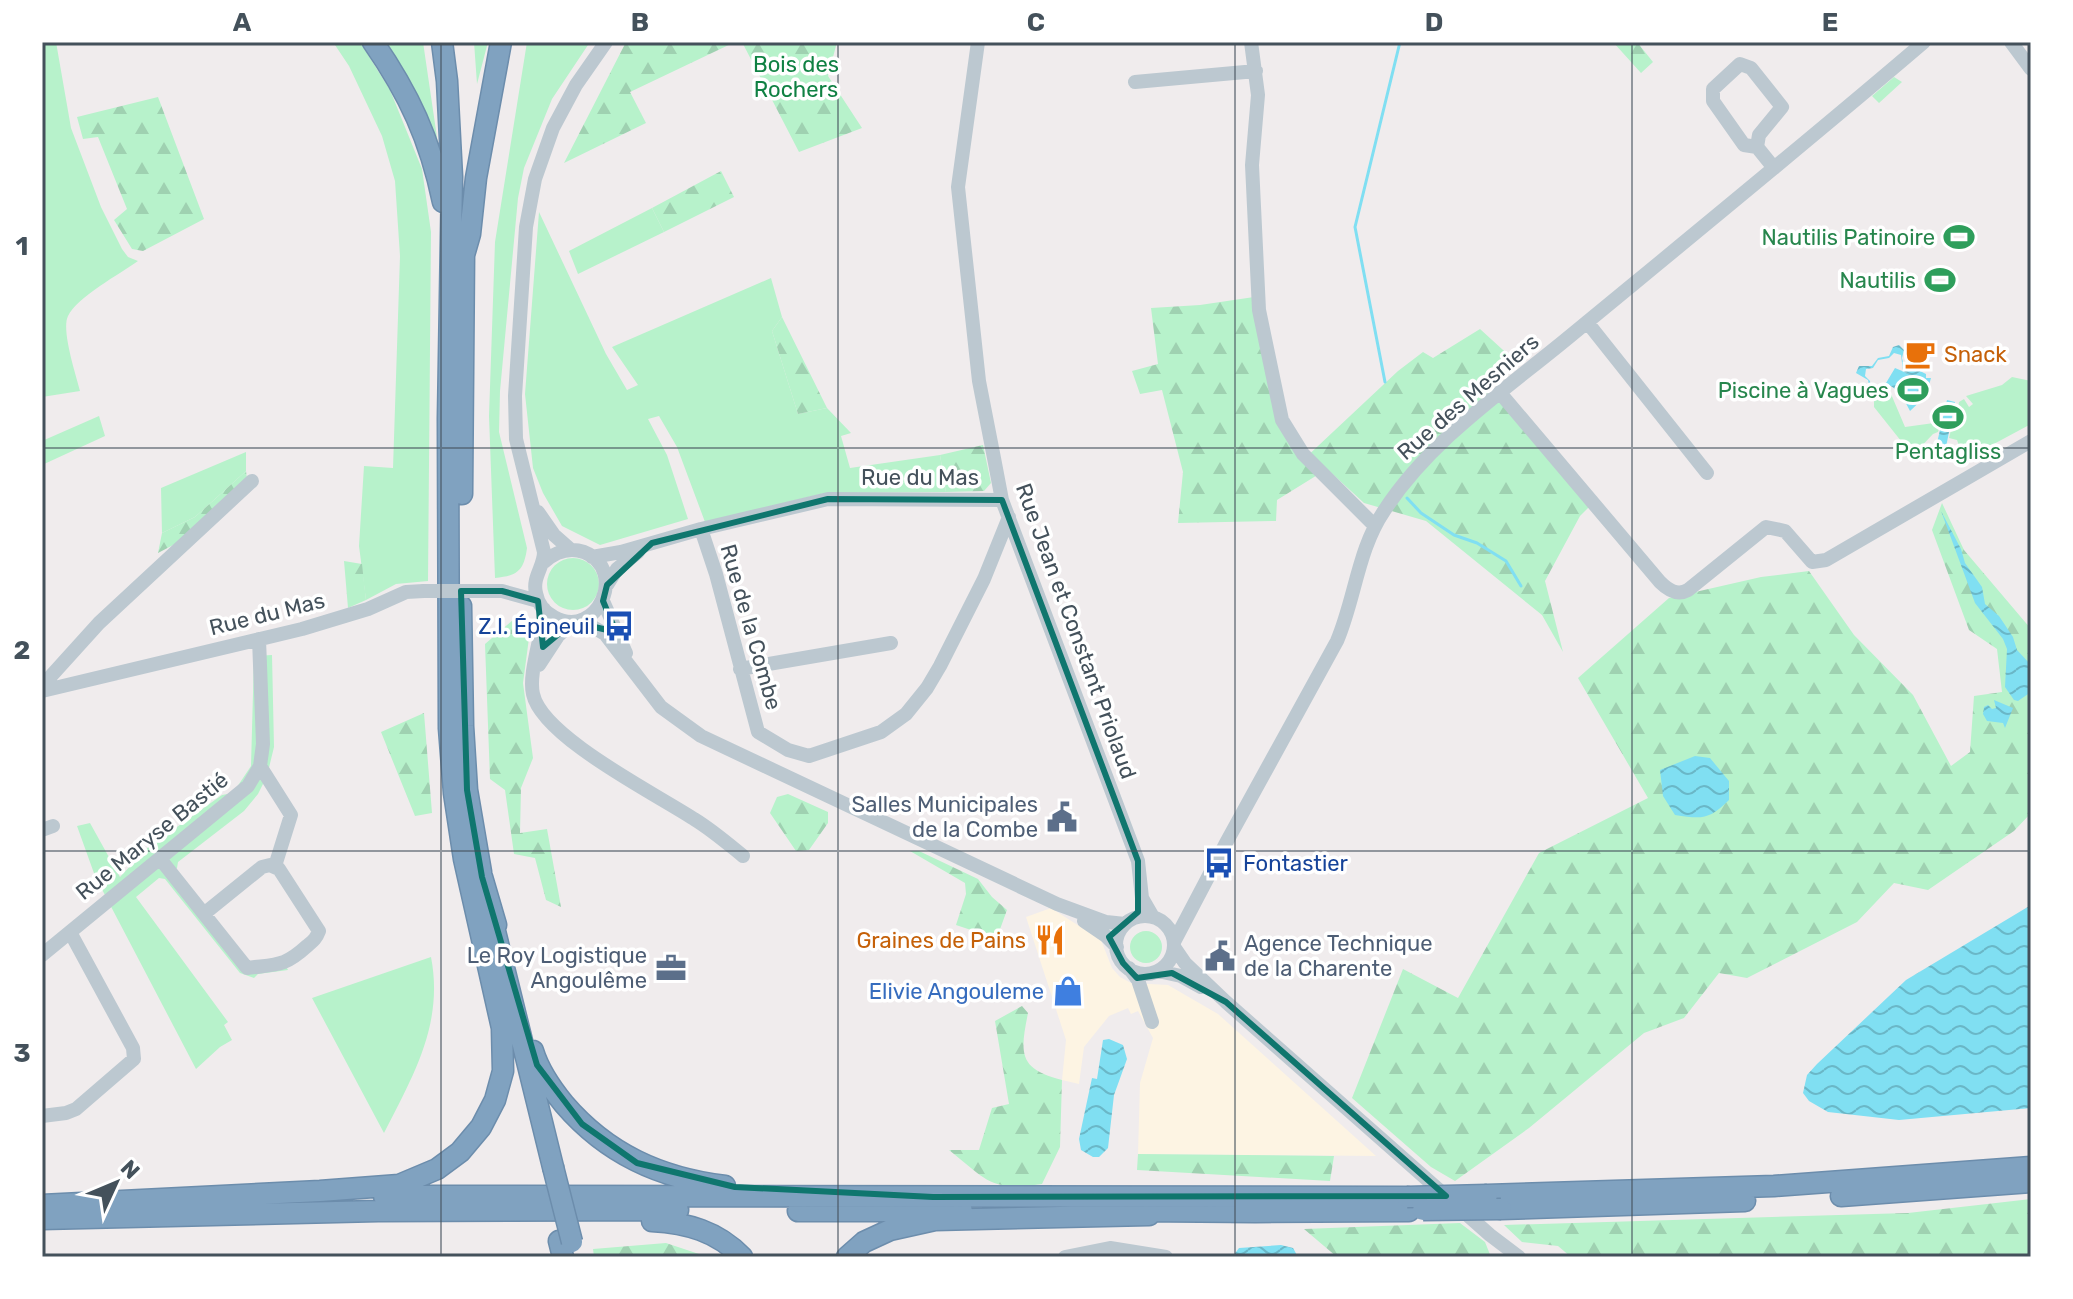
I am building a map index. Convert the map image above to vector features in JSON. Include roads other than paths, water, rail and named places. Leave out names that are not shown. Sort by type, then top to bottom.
[{"type":"highway","points":[[373,42],[409,98],[429,147],[444,205],[449,288]]},
{"type":"highway","points":[[42,1205],[386,1187],[437,1169],[460,1152],[481,1127],[495,1100],[503,1071],[502,1028],[459,825],[449,728],[452,177],[442,42]]},
{"type":"highway","points":[[454,42],[462,123],[461,574],[467,790],[482,877],[567,1249]]},
{"type":"highway","points":[[464,255],[501,42]]},
{"type":"highway","points":[[482,877],[537,1065],[582,1124],[607,1145],[637,1163],[695,1182],[735,1187],[933,1197]]},
{"type":"highway","points":[[480,927],[548,1170]]},
{"type":"highway","points":[[1494,1202],[2031,1167]]},
{"type":"highway","points":[[847,1257],[864,1242],[890,1230],[935,1220],[1261,1212],[1494,1202],[1759,1201],[2031,1182]]},
{"type":"highway","points":[[72,1203],[396,1196],[933,1197],[1415,1204]]},
{"type":"highway","points":[[42,1219],[740,1210],[1261,1212]]},
{"type":"highway","points":[[442,1212],[669,1222],[701,1228],[714,1234],[742,1257]]},
{"type":"street","points":[[544,562],[520,459],[515,396],[529,203],[553,128],[576,85],[606,42]]},
{"type":"street","name":"Rue Jean et Constant Priolaud","points":[[978,42],[958,187],[979,381],[1002,500],[1138,861],[1142,898],[1157,918]]},
{"type":"street","points":[[1251,42],[1258,95],[1252,165],[1259,310],[1282,420],[1303,454],[1374,525]]},
{"type":"street","name":"Rue des Mesniers","points":[[1174,945],[1337,641],[1374,525],[1393,498],[1419,467],[1501,394],[1924,42]]},
{"type":"street","points":[[2011,42],[2031,69]]},
{"type":"street","points":[[1757,147],[1759,135],[1782,107],[1751,68],[1740,64],[1713,89],[1713,101],[1744,145],[1757,147],[1774,168]]},
{"type":"street","points":[[1135,82],[1256,71]]},
{"type":"street","points":[[1587,322],[1707,473]]},
{"type":"street","points":[[1501,394],[1660,582],[1679,593],[1688,590],[1766,527],[1785,531],[1812,562],[1826,560],[2031,441]]},
{"type":"street","points":[[42,688],[99,623],[252,481]]},
{"type":"street","name":"Rue du Mas","points":[[592,557],[828,499],[1002,500]]},
{"type":"street","points":[[533,506],[554,535],[571,550],[592,557],[602,569],[607,585],[603,601],[594,613],[577,621],[552,644],[535,672]]},
{"type":"street","name":"Rue de la Combe","points":[[701,529],[758,732],[788,750],[809,756],[881,732],[913,708],[927,688],[984,579],[1009,517]]},
{"type":"street","name":"Rue du Mas","points":[[607,585],[617,569],[652,543]]},
{"type":"street","points":[[571,550],[556,553],[544,562],[536,576],[541,605],[533,694],[539,709],[549,723],[569,740],[696,820],[743,856]]},
{"type":"street","name":"Rue du Mas","points":[[495,591],[536,576]]},
{"type":"street","name":"Rue du Mas","points":[[42,688],[352,615],[406,592],[495,591],[541,605]]},
{"type":"street","points":[[603,601],[634,672]]},
{"type":"street","points":[[541,605],[557,619],[590,623],[605,634],[661,707],[701,736],[1057,904],[1106,922],[1177,917],[1196,904]]},
{"type":"street","points":[[259,639],[263,744],[260,766],[291,815],[275,866]]},
{"type":"street","points":[[740,669],[891,643]]},
{"type":"street","name":"Rue Maryse Bastié","points":[[42,955],[243,792],[260,766]]},
{"type":"street","points":[[161,860],[247,968],[292,960],[316,938],[319,931],[275,866]]},
{"type":"street","points":[[205,913],[262,867],[275,866]]},
{"type":"street","points":[[1142,898],[1117,939],[1123,963],[1136,972],[1155,972],[1188,979],[1226,1002]]},
{"type":"street","points":[[1057,904],[1102,932],[1117,947]]},
{"type":"street","points":[[1157,918],[1170,930],[1174,945],[1185,963],[1226,1002],[1514,1255]]},
{"type":"street","points":[[42,1116],[76,1109],[134,1059],[133,1048],[70,932]]},
{"type":"street","points":[[1142,997],[1155,972],[1172,957],[1174,945]]},
{"type":"street","points":[[1129,968],[1138,980],[1152,1022]]},
{"type":"street","points":[[1065,1257],[1110,1248],[1166,1257]]},
{"type":"water","name":"Piscine à Vagues","points":[[1899,345],[1904,350],[1905,371],[1920,371],[1926,374],[1926,378],[1931,378],[1926,396],[1910,411],[1900,392],[1886,383],[1895,368],[1914,376],[1903,371],[1901,355],[1894,353],[1889,358],[1878,360],[1873,368],[1866,369],[1865,376],[1870,381],[1871,392],[1876,396],[1881,394],[1880,397],[1871,395],[1868,380],[1856,373],[1859,366],[1872,366],[1878,358],[1889,356],[1893,347]]},
{"type":"water","name":"Pentagliss","points":[[1947,400],[1955,402],[1943,462],[1933,460]]},
{"type":"water","points":[[1941,511],[1965,563],[1982,587],[1985,604],[1999,616],[2013,637],[2017,650],[2031,665],[2031,692],[2018,701],[2005,687],[2007,649],[2003,639],[1975,603]]},
{"type":"water","points":[[1994,700],[2013,708],[2005,728],[2003,723],[1987,721],[1983,714],[1984,707],[1988,705],[1996,708]]},
{"type":"water","points":[[1695,756],[1710,758],[1729,781],[1729,800],[1705,816],[1675,815],[1663,796],[1660,770]]},
{"type":"water","points":[[2031,905],[2031,1108],[1899,1120],[1828,1112],[1809,1101],[1803,1093],[1807,1075],[1906,980]]},
{"type":"water","points":[[1109,1039],[1123,1045],[1127,1059],[1114,1095],[1108,1148],[1099,1157],[1093,1157],[1081,1150],[1079,1139],[1092,1078],[1097,1079],[1103,1040]]},
{"type":"water","points":[[1281,1245],[1293,1248],[1298,1257],[1233,1256],[1239,1248]]},
{"type":"waterway","points":[[1385,382],[1355,227],[1400,42]]},
{"type":"waterway","points":[[1407,498],[1421,513],[1454,535],[1477,543],[1506,561],[1521,586]]},
{"type":"place","name":"Nautilis Patinoire","points":[[1959,237]]},
{"type":"place","name":"Nautilis","points":[[1940,280]]},
{"type":"place","name":"Snack","points":[[1920,354]]},
{"type":"place","name":"Piscine à Vagues","points":[[1913,390]]},
{"type":"place","name":"Pentagliss","points":[[1948,417]]},
{"type":"place","name":"Z.I. Épineuil","points":[[619,626]]},
{"type":"place","name":"Salles Municipales de la Combe","points":[[1062,817]]},
{"type":"place","name":"Fontastier","points":[[1219,863]]},
{"type":"place","name":"Graines de Pains","points":[[1050,940]]},
{"type":"place","name":"Agence Technique de la Charente","points":[[1220,956]]},
{"type":"place","name":"Le Roy Logistique Angoulême","points":[[671,968]]},
{"type":"place","name":"Elivie Angouleme","points":[[1068,991]]},
{"type":"park label","name":"Bois des Rochers","points":[[796,76]]}]
